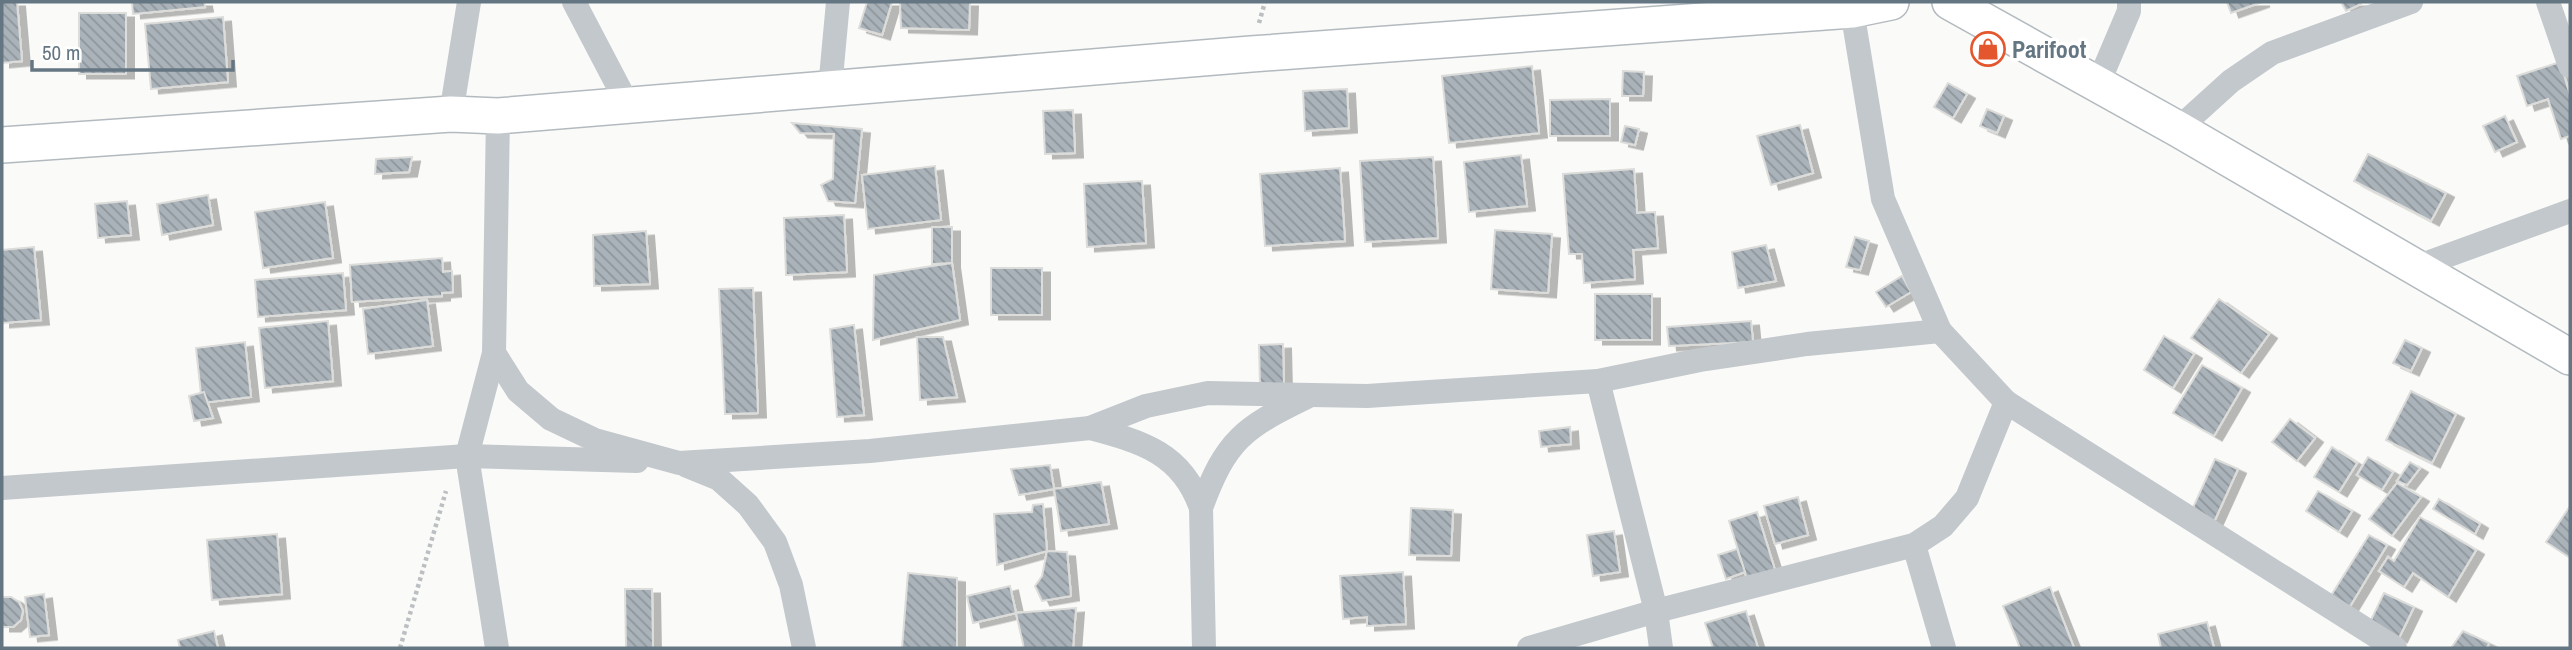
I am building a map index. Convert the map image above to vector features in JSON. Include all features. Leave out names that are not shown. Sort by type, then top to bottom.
[{"type":"main road","points":[[2,145],[451,114],[498,116],[1264,53],[1852,10],[1891,2]]},
{"type":"main road","points":[[1950,2],[2178,129],[2570,357]]},
{"type":"street","points":[[451,114],[469,2]]},
{"type":"street","points":[[574,2],[628,105]]},
{"type":"street","points":[[830,88],[838,2]]},
{"type":"street","points":[[2098,84],[2129,10],[2129,2]]},
{"type":"street","points":[[2178,129],[2231,81],[2272,53],[2410,2]]},
{"type":"street","points":[[2548,2],[2570,66]]},
{"type":"street","points":[[1852,10],[1883,199],[1941,331],[2006,402],[2395,648]]},
{"type":"street","points":[[497,648],[467,456],[494,353],[498,116]]},
{"type":"street","points":[[2416,267],[2570,211]]},
{"type":"street","points":[[2,488],[467,456],[679,463],[870,451],[1090,428],[1146,406],[1208,393],[1367,396],[1598,381],[1700,360],[1807,344],[1941,331]]},
{"type":"street","points":[[494,353],[518,391],[551,419],[595,440],[679,463],[719,479],[748,505],[775,542],[791,585],[804,648]]},
{"type":"street","points":[[1598,381],[1656,611],[1661,648]]},
{"type":"street","points":[[1204,648],[1202,508],[1214,472],[1237,438],[1269,415],[1311,395]]},
{"type":"street","points":[[1529,648],[1656,611],[1914,545],[1943,526],[1967,498],[2006,402]]},
{"type":"street","points":[[1090,428],[1127,438],[1159,452],[1182,471],[1196,492],[1202,508]]},
{"type":"street","points":[[1914,545],[1944,648]]},
{"type":"path","points":[[400,648],[442,497],[467,456]]},
{"type":"building","points":[[2,2],[17,2],[22,61],[2,63]]},
{"type":"building","points":[[132,2],[204,2],[205,7],[133,14]]},
{"type":"building","points":[[867,2],[892,2],[882,35],[859,28]]},
{"type":"building","points":[[900,2],[970,2],[969,30],[901,28]]},
{"type":"building","points":[[2227,2],[2262,2],[2231,13]]},
{"type":"building","points":[[2341,2],[2360,2],[2361,4],[2346,11]]},
{"type":"building","points":[[79,13],[126,13],[126,74],[79,74]]},
{"type":"building","points":[[223,17],[228,82],[151,89],[145,24]]},
{"type":"building","points":[[2560,62],[2570,95],[2570,136],[2561,139],[2548,99],[2527,106],[2517,76]]},
{"type":"building","points":[[1532,66],[1539,133],[1449,143],[1442,76]]},
{"type":"building","points":[[1623,71],[1644,72],[1643,96],[1622,96]]},
{"type":"building","points":[[1948,83],[1967,94],[1953,118],[1934,107]]},
{"type":"building","points":[[1347,89],[1349,128],[1305,131],[1303,91]]},
{"type":"building","points":[[1610,99],[1610,136],[1550,136],[1550,100]]},
{"type":"building","points":[[1987,109],[2004,116],[1997,133],[1980,126]]},
{"type":"building","points":[[1073,110],[1075,153],[1045,154],[1043,111]]},
{"type":"building","points":[[2505,116],[2517,142],[2495,152],[2483,126]]},
{"type":"building","points":[[792,123],[862,129],[855,203],[828,201],[821,185],[833,179],[834,134],[800,133]]},
{"type":"building","points":[[1800,125],[1813,173],[1771,185],[1757,136]]},
{"type":"building","points":[[1625,126],[1639,129],[1635,145],[1621,142]]},
{"type":"building","points":[[2368,154],[2446,193],[2431,221],[2354,181]]},
{"type":"building","points":[[1521,155],[1527,206],[1469,212],[1464,162]]},
{"type":"building","points":[[412,157],[409,172],[375,174],[376,159]]},
{"type":"building","points":[[1433,157],[1438,238],[1365,242],[1360,161]]},
{"type":"building","points":[[935,166],[941,220],[868,229],[862,175]]},
{"type":"building","points":[[1340,168],[1345,241],[1265,246],[1260,174]]},
{"type":"building","points":[[1634,169],[1637,213],[1655,212],[1658,248],[1633,250],[1635,279],[1584,283],[1582,254],[1569,254],[1563,174]]},
{"type":"building","points":[[1142,181],[1146,243],[1087,247],[1084,184]]},
{"type":"building","points":[[208,195],[213,225],[162,235],[157,204]]},
{"type":"building","points":[[127,201],[131,235],[98,238],[95,204]]},
{"type":"building","points":[[325,202],[333,258],[263,268],[255,212]]},
{"type":"building","points":[[844,215],[847,272],[786,275],[784,218]]},
{"type":"building","points":[[932,227],[952,227],[952,263],[932,264]]},
{"type":"building","points":[[1495,230],[1552,234],[1548,293],[1491,289]]},
{"type":"building","points":[[646,231],[650,284],[594,286],[593,235]]},
{"type":"building","points":[[1855,237],[1869,241],[1860,270],[1846,267]]},
{"type":"building","points":[[1766,245],[1776,281],[1738,288],[1732,252]]},
{"type":"building","points":[[34,247],[41,320],[2,323],[2,250]]},
{"type":"building","points":[[442,258],[443,272],[452,271],[453,292],[442,293],[442,296],[352,302],[350,265]]},
{"type":"building","points":[[952,263],[960,320],[873,340],[874,275]]},
{"type":"building","points":[[991,268],[1042,268],[1042,315],[991,315]]},
{"type":"building","points":[[343,273],[346,310],[258,317],[255,280]]},
{"type":"building","points":[[1902,276],[1911,292],[1886,307],[1876,292]]},
{"type":"building","points":[[753,288],[758,413],[725,414],[719,289]]},
{"type":"building","points":[[1595,294],[1652,294],[1652,340],[1595,340]]},
{"type":"building","points":[[2219,299],[2269,334],[2241,373],[2191,338]]},
{"type":"building","points":[[427,300],[433,346],[368,354],[363,309]]},
{"type":"building","points":[[328,321],[333,381],[265,388],[259,328]]},
{"type":"building","points":[[1751,321],[1753,342],[1669,346],[1667,327]]},
{"type":"building","points":[[854,325],[864,415],[837,417],[830,329]]},
{"type":"building","points":[[2164,336],[2194,354],[2173,388],[2144,370]]},
{"type":"building","points":[[917,337],[943,337],[957,397],[920,400]]},
{"type":"building","points":[[2405,340],[2422,348],[2411,371],[2393,363]]},
{"type":"building","points":[[245,342],[251,397],[202,403],[196,348]]},
{"type":"building","points":[[1283,344],[1284,386],[1260,386],[1259,345]]},
{"type":"building","points":[[2202,365],[2242,388],[2214,436],[2173,413]]},
{"type":"building","points":[[2411,391],[2456,414],[2432,463],[2386,440]]},
{"type":"building","points":[[204,392],[213,418],[194,421],[189,396]]},
{"type":"building","points":[[2290,419],[2315,438],[2297,461],[2272,442]]},
{"type":"building","points":[[1570,427],[1571,444],[1541,447],[1539,431]]},
{"type":"building","points":[[2332,447],[2357,463],[2339,492],[2314,477]]},
{"type":"building","points":[[2368,457],[2393,472],[2382,490],[2357,475]]},
{"type":"building","points":[[2215,459],[2238,469],[2214,522],[2191,512]]},
{"type":"building","points":[[2410,462],[2420,468],[2407,485],[2397,481]]},
{"type":"building","points":[[1050,465],[1054,489],[1019,495],[1011,469]]},
{"type":"building","points":[[1101,482],[1109,524],[1061,531],[1054,489]]},
{"type":"building","points":[[2397,483],[2421,497],[2392,536],[2369,519]]},
{"type":"building","points":[[2318,491],[2352,511],[2339,532],[2306,511]]},
{"type":"building","points":[[1798,497],[1808,535],[1775,544],[1764,506]]},
{"type":"building","points":[[2439,499],[2480,524],[2475,534],[2433,509]]},
{"type":"building","points":[[1043,504],[1047,551],[997,565],[994,514],[1032,512],[1033,505]]},
{"type":"building","points":[[2570,506],[2570,558],[2546,542]]},
{"type":"building","points":[[1411,508],[1453,510],[1451,556],[1409,555]]},
{"type":"building","points":[[1757,512],[1775,570],[1747,579],[1729,521]]},
{"type":"building","points":[[2420,517],[2476,550],[2448,597],[2413,573],[2404,587],[2379,571],[2388,557],[2394,561]]},
{"type":"building","points":[[1614,531],[1620,572],[1593,576],[1587,535]]},
{"type":"building","points":[[277,534],[282,594],[212,600],[207,540]]},
{"type":"building","points":[[2369,535],[2387,545],[2346,613],[2327,602]]},
{"type":"building","points":[[1737,549],[1745,572],[1726,579],[1718,555]]},
{"type":"building","points":[[1047,551],[1067,552],[1071,596],[1042,601],[1035,586],[1042,576]]},
{"type":"building","points":[[1403,572],[1406,624],[1367,626],[1367,617],[1343,619],[1340,576]]},
{"type":"building","points":[[908,573],[957,578],[957,648],[902,648]]},
{"type":"building","points":[[1010,586],[1016,613],[973,623],[967,596]]},
{"type":"building","points":[[2050,587],[2074,648],[2020,648],[2003,606]]},
{"type":"building","points":[[625,589],[652,589],[653,648],[626,648]]},
{"type":"building","points":[[2384,593],[2414,607],[2399,638],[2369,624]]},
{"type":"building","points":[[44,594],[49,635],[30,637],[25,597]]},
{"type":"building","points":[[2,597],[11,597],[19,602],[23,611],[21,620],[13,627],[2,627]]},
{"type":"building","points":[[1076,608],[1073,648],[1024,648],[1016,613]]},
{"type":"building","points":[[1746,611],[1758,648],[1713,648],[1705,623]]},
{"type":"building","points":[[2207,622],[2214,648],[2161,648],[2158,634]]},
{"type":"building","points":[[214,631],[218,648],[180,648],[178,640]]},
{"type":"building","points":[[2463,631],[2489,643],[2487,648],[2451,648]]},
{"type":"place","name":"Parifoot","points":[[1988,49]]}]
